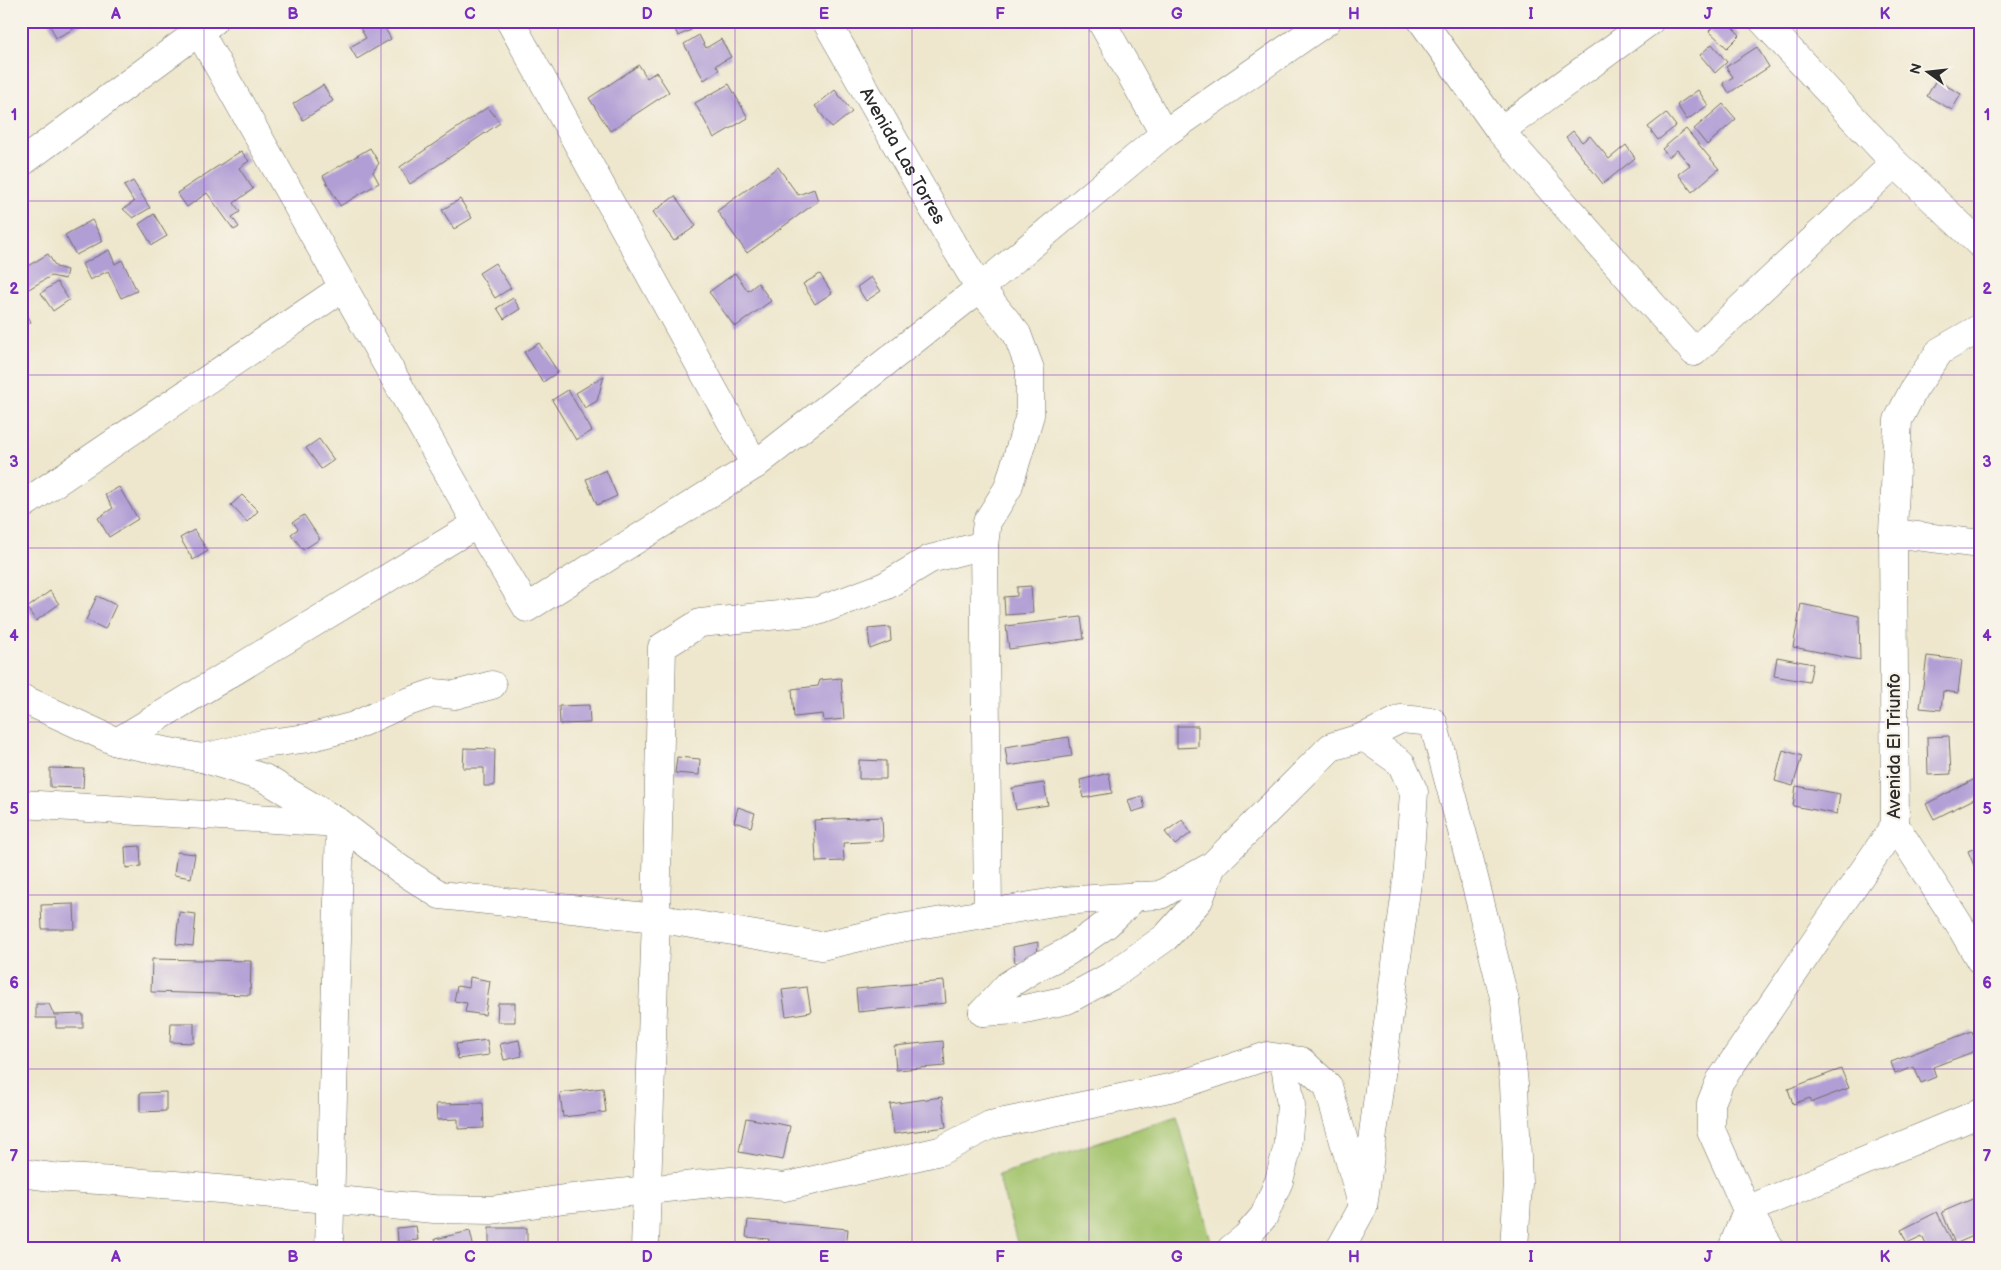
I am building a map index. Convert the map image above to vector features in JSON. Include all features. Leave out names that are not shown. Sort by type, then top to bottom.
[{"type":"street","points":[[510,21],[755,465]]},
{"type":"street","name":"Avenida Las Torres","points":[[826,21],[950,239],[980,288],[1017,334],[1030,369],[1030,415],[1008,488],[987,522],[984,545],[988,913]]},
{"type":"street","points":[[1101,21],[1164,134]]},
{"type":"street","points":[[21,164],[202,25],[344,287],[477,524],[527,608],[755,465],[980,288],[1164,134],[1327,21]]},
{"type":"street","points":[[1422,21],[1500,131],[1694,352],[1895,163]]},
{"type":"street","points":[[1500,131],[1650,21]]},
{"type":"street","points":[[1763,21],[1895,163],[1980,244]]},
{"type":"street","points":[[21,506],[344,287]]},
{"type":"street","name":"Avenida El Triunfo","points":[[1771,1249],[1747,1210],[1711,1130],[1711,1103],[1720,1081],[1895,825],[1893,534],[1898,420],[1914,389],[1940,351],[1980,328]]},
{"type":"street","points":[[117,742],[477,524]]},
{"type":"street","points":[[1893,534],[1980,544]]},
{"type":"street","points":[[645,1249],[656,918],[662,648],[700,623],[818,611],[885,586],[930,559],[984,545]]},
{"type":"street","points":[[202,758],[262,744],[308,738],[354,726],[402,704],[434,693],[455,695],[492,685]]},
{"type":"street","points":[[21,698],[117,742],[202,758],[264,778],[340,823],[400,870],[440,895],[656,918],[821,946],[895,929],[1060,902],[1160,895],[1212,866],[1332,747],[1364,737],[1400,719],[1433,722],[1505,1001],[1514,1084],[1518,1183],[1514,1249]]},
{"type":"street","points":[[1340,1249],[1362,1207],[1409,868],[1414,792],[1401,764],[1364,737]]},
{"type":"street","points":[[21,817],[21,804],[340,823]]},
{"type":"street","points":[[328,1249],[340,823]]},
{"type":"street","points":[[1895,825],[1980,960]]},
{"type":"street","points":[[1136,896],[1107,924],[1067,952],[1035,968],[1008,985],[983,1012],[1020,1010],[1067,1000],[1113,975],[1166,937],[1199,900],[1212,866]]},
{"type":"street","points":[[21,1173],[434,1209],[492,1210],[564,1199],[731,1181],[784,1187],[940,1151],[990,1125],[1174,1088],[1267,1056],[1301,1061],[1328,1086],[1362,1207]]},
{"type":"street","points":[[1231,1249],[1246,1237],[1264,1216],[1279,1181],[1287,1149],[1291,1105],[1284,1058]]},
{"type":"street","points":[[1732,1249],[1747,1210],[1980,1113]]},
{"type":"green space","points":[[1177,1116],[1213,1249],[1019,1249],[998,1175]]},
{"type":"building","points":[[48,21],[89,21],[56,38]]},
{"type":"building","points":[[356,21],[381,21],[391,39],[357,59],[350,47],[366,38]]},
{"type":"building","points":[[671,21],[688,21],[691,30],[678,36]]},
{"type":"building","points":[[1718,21],[1726,21],[1740,35],[1727,48],[1709,31]]},
{"type":"building","points":[[699,35],[706,48],[721,39],[731,57],[716,65],[719,70],[704,80],[684,44]]},
{"type":"building","points":[[1712,44],[1727,62],[1715,73],[1700,55]]},
{"type":"building","points":[[1757,47],[1769,67],[1729,93],[1723,83],[1733,77],[1726,67]]},
{"type":"building","points":[[639,65],[647,78],[656,72],[669,92],[610,131],[589,98]]},
{"type":"building","points":[[1936,80],[1961,94],[1952,110],[1927,96]]},
{"type":"building","points":[[729,84],[748,118],[714,138],[695,103]]},
{"type":"building","points":[[323,85],[333,101],[303,120],[293,104]]},
{"type":"building","points":[[835,90],[852,112],[832,128],[815,106]]},
{"type":"building","points":[[1698,90],[1708,105],[1687,120],[1677,105]]},
{"type":"building","points":[[1723,104],[1736,119],[1707,145],[1694,129]]},
{"type":"building","points":[[488,107],[500,123],[410,184],[400,167]]},
{"type":"building","points":[[1666,113],[1676,126],[1658,140],[1648,127]]},
{"type":"building","points":[[1686,129],[1719,169],[1692,192],[1678,174],[1690,165],[1677,150],[1669,157],[1662,149]]},
{"type":"building","points":[[1573,131],[1582,142],[1590,136],[1609,159],[1626,145],[1635,158],[1603,184],[1566,137]]},
{"type":"building","points":[[370,148],[379,163],[373,172],[379,183],[340,206],[323,176]]},
{"type":"building","points":[[241,151],[249,161],[239,168],[253,189],[234,203],[240,212],[232,217],[239,227],[234,230],[207,193],[187,207],[177,193]]},
{"type":"building","points":[[778,167],[798,195],[814,189],[818,201],[747,253],[717,211]]},
{"type":"building","points":[[133,181],[150,208],[133,218],[123,209],[134,202],[124,186]]},
{"type":"building","points":[[675,196],[696,226],[674,241],[653,212]]},
{"type":"building","points":[[460,199],[472,218],[454,229],[442,210]]},
{"type":"building","points":[[154,214],[167,236],[152,245],[139,224]]},
{"type":"building","points":[[92,220],[103,241],[76,255],[65,235]]},
{"type":"building","points":[[109,250],[115,264],[122,260],[137,291],[121,298],[108,271],[90,280],[82,264]]},
{"type":"building","points":[[48,254],[56,267],[67,270],[65,279],[51,276],[27,290],[21,279],[21,270]]},
{"type":"building","points":[[495,263],[511,288],[495,298],[479,273]]},
{"type":"building","points":[[735,273],[748,291],[758,283],[771,301],[735,327],[709,292]]},
{"type":"building","points":[[820,274],[832,293],[815,304],[803,284]]},
{"type":"building","points":[[871,277],[881,291],[866,301],[857,287]]},
{"type":"building","points":[[57,282],[69,300],[53,311],[41,293]]},
{"type":"building","points":[[513,298],[520,309],[504,319],[497,308]]},
{"type":"building","points":[[21,302],[31,322],[21,328]]},
{"type":"building","points":[[539,343],[558,372],[543,382],[524,352]]},
{"type":"building","points":[[604,376],[597,401],[585,408],[576,393]]},
{"type":"building","points":[[568,390],[592,431],[576,440],[552,400]]},
{"type":"building","points":[[319,439],[334,460],[321,469],[306,448]]},
{"type":"building","points":[[606,470],[617,496],[597,505],[586,479]]},
{"type":"building","points":[[119,487],[138,519],[109,537],[98,518],[113,508],[105,495]]},
{"type":"building","points":[[242,495],[258,511],[247,522],[231,505]]},
{"type":"building","points":[[304,515],[320,539],[303,550],[291,534],[298,529],[293,522]]},
{"type":"building","points":[[194,530],[208,551],[193,560],[180,538]]},
{"type":"building","points":[[1031,586],[1033,613],[1005,615],[1004,597],[1017,596],[1017,587]]},
{"type":"building","points":[[50,591],[59,604],[36,621],[27,608]]},
{"type":"building","points":[[97,596],[116,605],[105,629],[86,620]]},
{"type":"building","points":[[1801,604],[1859,616],[1860,660],[1793,647]]},
{"type":"building","points":[[1081,617],[1084,639],[1009,649],[1006,626]]},
{"type":"building","points":[[890,627],[891,641],[870,649],[868,629]]},
{"type":"building","points":[[1927,656],[1962,660],[1958,693],[1943,691],[1941,710],[1920,708]]},
{"type":"building","points":[[1777,657],[1813,664],[1809,682],[1774,676]]},
{"type":"building","points":[[841,678],[844,719],[824,721],[823,714],[794,717],[792,689],[818,686],[820,680]]},
{"type":"building","points":[[589,705],[590,723],[560,724],[559,706]]},
{"type":"building","points":[[1177,726],[1198,726],[1198,747],[1177,748]]},
{"type":"building","points":[[1949,736],[1951,774],[1928,775],[1927,737]]},
{"type":"building","points":[[1069,737],[1072,756],[1008,766],[1005,747]]},
{"type":"building","points":[[464,748],[495,749],[494,786],[484,786],[484,768],[463,768]]},
{"type":"building","points":[[1783,750],[1802,756],[1793,786],[1775,781]]},
{"type":"building","points":[[677,757],[700,759],[699,775],[675,773]]},
{"type":"building","points":[[859,760],[886,761],[886,779],[859,779]]},
{"type":"building","points":[[50,768],[84,769],[83,788],[50,787]]},
{"type":"building","points":[[1109,773],[1112,793],[1083,798],[1080,780]]},
{"type":"building","points":[[1979,777],[1980,796],[1934,819],[1926,804]]},
{"type":"building","points":[[1044,783],[1048,805],[1016,810],[1012,788]]},
{"type":"building","points":[[1796,786],[1840,794],[1837,814],[1793,806]]},
{"type":"building","points":[[1142,796],[1145,808],[1132,812],[1128,800]]},
{"type":"building","points":[[738,807],[755,813],[751,827],[734,822]]},
{"type":"building","points":[[882,817],[883,841],[843,843],[844,861],[816,862],[814,820]]},
{"type":"building","points":[[1182,820],[1191,833],[1175,845],[1165,832]]},
{"type":"building","points":[[140,846],[141,866],[126,868],[125,847]]},
{"type":"building","points":[[1980,846],[1980,866],[1975,868],[1968,851]]},
{"type":"building","points":[[177,852],[195,854],[191,878],[174,875]]},
{"type":"building","points":[[74,904],[75,929],[42,929],[41,905]]},
{"type":"building","points":[[179,912],[196,914],[193,946],[176,944]]},
{"type":"building","points":[[1038,942],[1037,959],[1015,963],[1013,947]]},
{"type":"building","points":[[152,959],[251,961],[250,995],[151,992]]},
{"type":"building","points":[[470,977],[490,981],[485,1015],[465,1012],[467,1003],[454,1001],[457,986],[469,988]]},
{"type":"building","points":[[944,981],[946,1003],[858,1012],[856,989]]},
{"type":"building","points":[[807,987],[811,1012],[786,1016],[782,990]]},
{"type":"building","points":[[498,1003],[515,1003],[515,1022],[497,1022]]},
{"type":"building","points":[[36,1004],[49,1004],[54,1015],[83,1014],[83,1028],[56,1028],[56,1018],[36,1018]]},
{"type":"building","points":[[171,1023],[194,1023],[194,1043],[170,1042]]},
{"type":"building","points":[[1972,1031],[1978,1050],[1933,1067],[1936,1077],[1921,1083],[1914,1067],[1895,1074],[1891,1062]]},
{"type":"building","points":[[487,1040],[489,1055],[458,1059],[456,1044]]},
{"type":"building","points":[[519,1040],[522,1056],[504,1060],[500,1044]]},
{"type":"building","points":[[943,1041],[945,1066],[896,1070],[894,1046]]},
{"type":"building","points":[[1841,1069],[1849,1088],[1812,1102],[1810,1098],[1793,1104],[1788,1089]]},
{"type":"building","points":[[603,1088],[606,1112],[563,1117],[560,1093]]},
{"type":"building","points":[[166,1092],[166,1111],[140,1112],[140,1093]]},
{"type":"building","points":[[942,1097],[946,1127],[894,1134],[890,1104]]},
{"type":"building","points":[[483,1103],[484,1128],[458,1129],[458,1119],[437,1120],[436,1104]]},
{"type":"building","points":[[746,1118],[790,1126],[783,1160],[739,1152]]},
{"type":"building","points":[[1977,1197],[1980,1203],[1980,1233],[1955,1244],[1942,1212]]},
{"type":"building","points":[[1937,1212],[1955,1248],[1928,1249],[1922,1236],[1907,1243],[1901,1230]]},
{"type":"building","points":[[748,1220],[848,1229],[846,1249],[768,1249],[769,1239],[746,1237]]},
{"type":"building","points":[[416,1226],[418,1240],[398,1242],[397,1228]]},
{"type":"building","points":[[489,1228],[527,1228],[527,1249],[489,1249]]},
{"type":"building","points":[[470,1231],[474,1249],[437,1249],[435,1239]]}]
